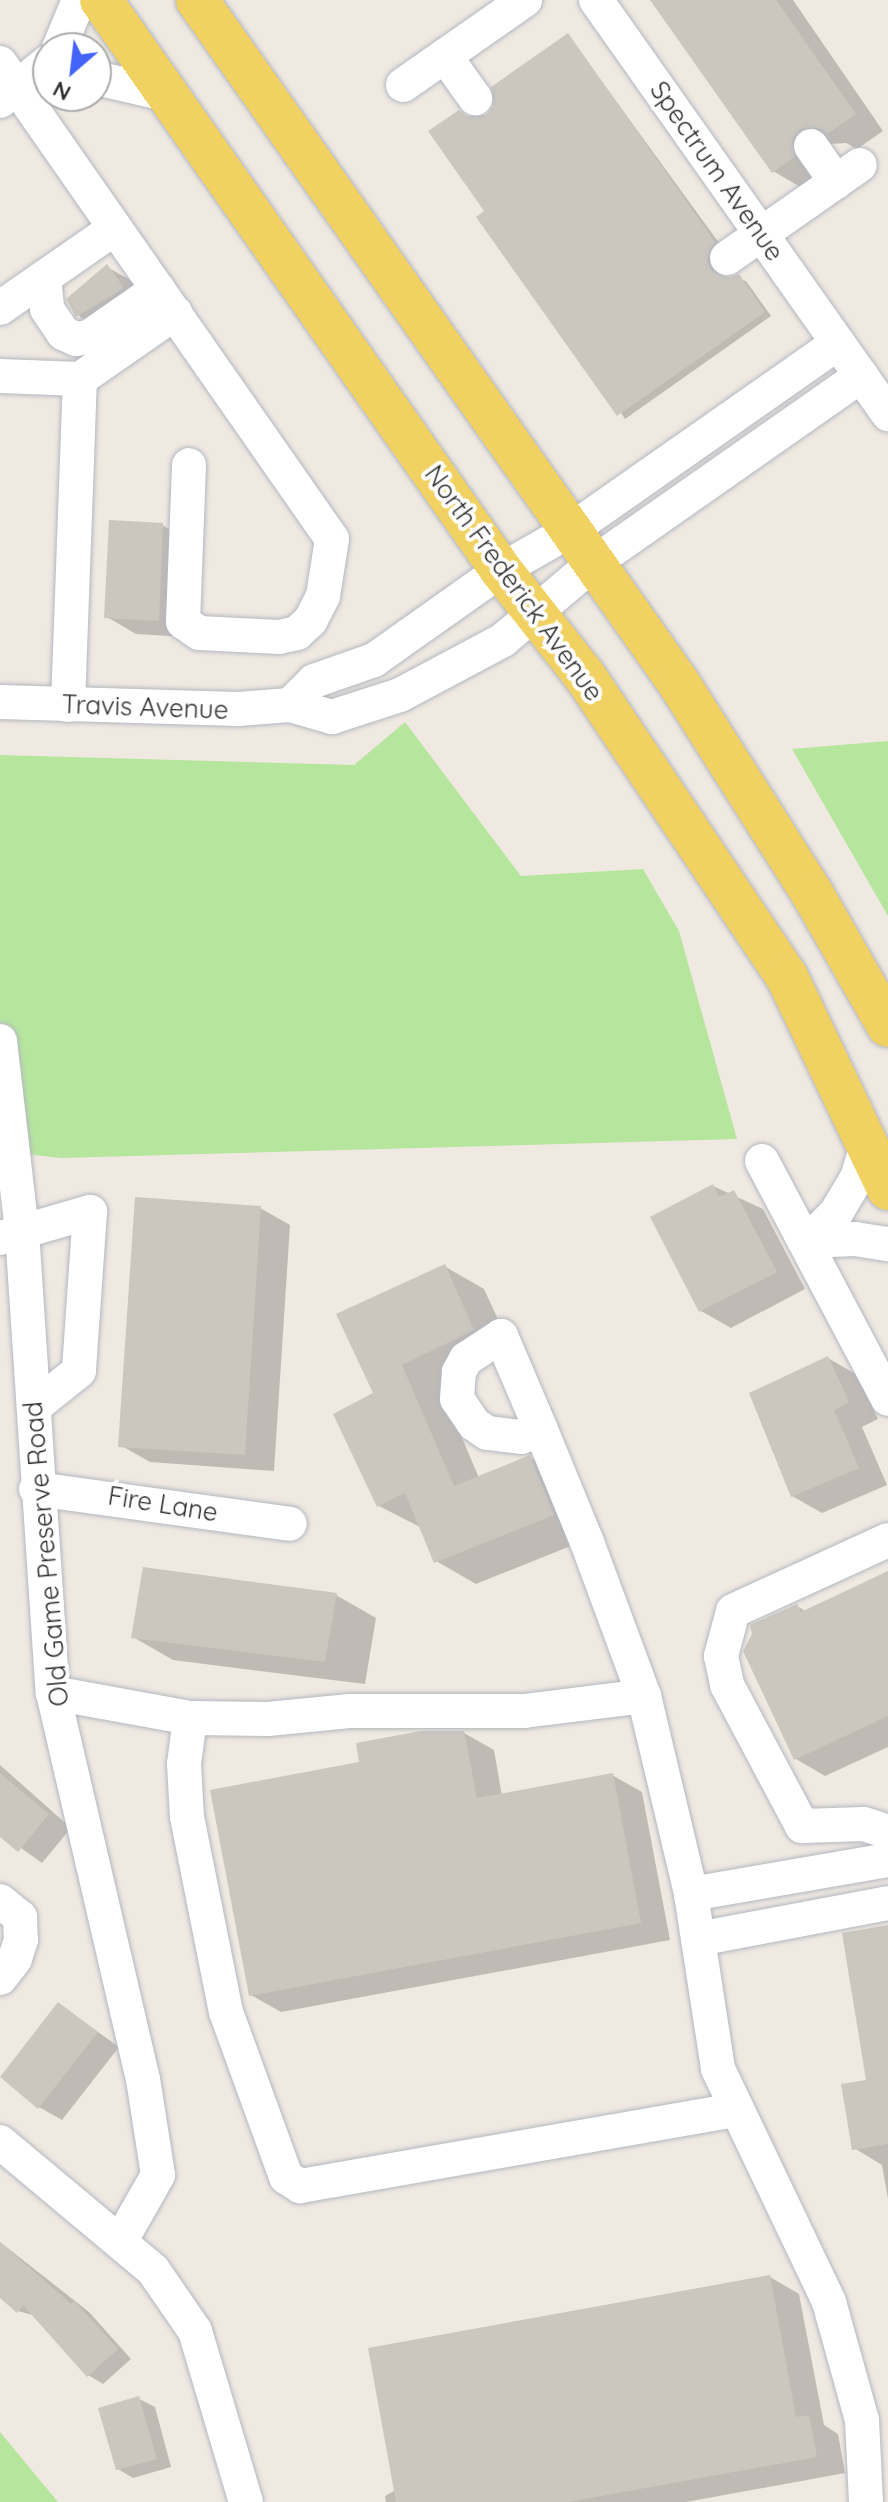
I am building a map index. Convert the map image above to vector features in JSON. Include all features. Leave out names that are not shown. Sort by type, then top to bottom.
[{"type":"main road","name":"North Frederick Avenue","points":[[101,0],[501,570],[584,675],[787,977],[888,1189]]},
{"type":"main road","points":[[211,11],[583,546],[812,893],[888,1026]]},
{"type":"street","points":[[66,32],[79,0]]},
{"type":"street","points":[[403,85],[525,0]]},
{"type":"street","name":"Spectrum Avenue","points":[[596,0],[888,414]]},
{"type":"street","points":[[445,56],[475,98]]},
{"type":"street","points":[[112,82],[166,94]]},
{"type":"street","points":[[16,84],[334,546],[318,609],[297,633],[279,637],[199,633],[188,627],[182,615],[189,465]]},
{"type":"street","points":[[727,258],[848,174],[811,146]]},
{"type":"street","points":[[0,308],[115,228]]},
{"type":"street","points":[[44,278],[47,309],[63,333],[76,339],[89,337],[166,301]]},
{"type":"street","points":[[0,376],[80,379],[166,301]]},
{"type":"street","points":[[583,546],[838,343]]},
{"type":"street","points":[[290,705],[314,681],[374,660],[501,570],[583,546],[861,376]]},
{"type":"street","points":[[68,705],[80,379]]},
{"type":"street","name":"Travis Avenue","points":[[0,702],[238,709],[290,705],[332,717],[400,695],[466,663],[536,615],[583,546]]},
{"type":"street","name":"Old Game Preserve Road","points":[[0,1041],[11,1235],[34,1407],[36,1489],[53,1693],[143,2079],[158,2175],[121,2240]]},
{"type":"street","points":[[808,1241],[836,1213],[857,1178],[867,1145]]},
{"type":"street","points":[[762,1161],[808,1241],[888,1399]]},
{"type":"street","points":[[11,1235],[90,1212],[79,1371],[34,1407]]},
{"type":"street","points":[[808,1241],[855,1239],[888,1244]]},
{"type":"street","points":[[541,1430],[521,1437],[487,1433],[474,1424],[457,1399],[459,1372],[466,1359],[501,1336],[541,1430],[644,1696],[691,1894],[710,2038],[735,2110],[800,2235],[843,2344],[862,2420],[866,2502]]},
{"type":"street","name":"Fire Lane","points":[[36,1489],[290,1524]]},
{"type":"street","points":[[888,1540],[733,1611],[721,1656],[727,1685],[802,1826],[864,1824],[888,1832]]},
{"type":"street","points":[[53,1693],[190,1718],[350,1711],[524,1711],[644,1696]]},
{"type":"street","points":[[190,1718],[184,1764],[187,1817],[226,2012],[286,2177],[300,2186],[735,2110]]},
{"type":"street","points":[[691,1894],[888,1860]]},
{"type":"street","points":[[0,1901],[20,1917],[21,1940],[15,1959],[0,1978]]},
{"type":"street","points":[[698,1939],[888,1903]]},
{"type":"street","points":[[0,2142],[121,2240],[153,2270],[195,2331],[246,2502]]},
{"type":"green space","points":[[405,722],[521,876],[643,869],[679,931],[737,1139],[61,1158],[0,1151],[0,755],[354,765]]},
{"type":"green space","points":[[888,741],[888,916],[792,749]]},
{"type":"green space","points":[[0,2432],[58,2502],[0,2502]]},
{"type":"building","points":[[650,0],[776,0],[856,114],[827,134],[819,128],[800,129],[793,138],[794,157],[772,173]]},
{"type":"building","points":[[568,33],[715,242],[707,259],[711,270],[728,278],[739,274],[765,312],[617,416],[476,217],[484,211],[428,131],[459,110],[467,116],[486,115],[493,106],[491,87]]},
{"type":"building","points":[[107,264],[124,288],[76,317],[66,299]]},
{"type":"building","points":[[109,520],[163,523],[159,621],[104,618]]},
{"type":"building","points":[[713,1184],[719,1197],[734,1190],[777,1272],[699,1312],[650,1217]]},
{"type":"building","points":[[135,1197],[261,1206],[245,1455],[118,1447]]},
{"type":"building","points":[[445,1264],[474,1330],[402,1365],[454,1486],[530,1455],[554,1515],[434,1563],[405,1493],[377,1507],[333,1414],[373,1393],[336,1314]]},
{"type":"building","points":[[828,1356],[849,1402],[834,1410],[859,1468],[791,1497],[749,1393]]},
{"type":"building","points":[[143,1567],[337,1593],[325,1662],[131,1638]]},
{"type":"building","points":[[888,1571],[888,1716],[794,1760],[743,1651],[752,1634],[750,1625],[797,1604],[801,1612]]},
{"type":"building","points":[[421,1731],[464,1731],[477,1798],[613,1773],[641,1923],[249,1996],[210,1790],[359,1762],[356,1743]]},
{"type":"building","points":[[0,1773],[49,1814],[18,1852],[0,1837]]},
{"type":"building","points":[[888,1925],[888,2144],[852,2150],[841,2084],[866,2080],[842,1933]]},
{"type":"building","points":[[58,2002],[98,2032],[38,2109],[0,2077]]},
{"type":"building","points":[[0,2242],[71,2304],[74,2301],[118,2349],[87,2377],[23,2305],[17,2313],[0,2298]]},
{"type":"building","points":[[770,2275],[796,2417],[809,2415],[817,2457],[568,2502],[396,2502],[368,2348]]},
{"type":"building","points":[[139,2396],[157,2459],[116,2470],[98,2408]]}]
